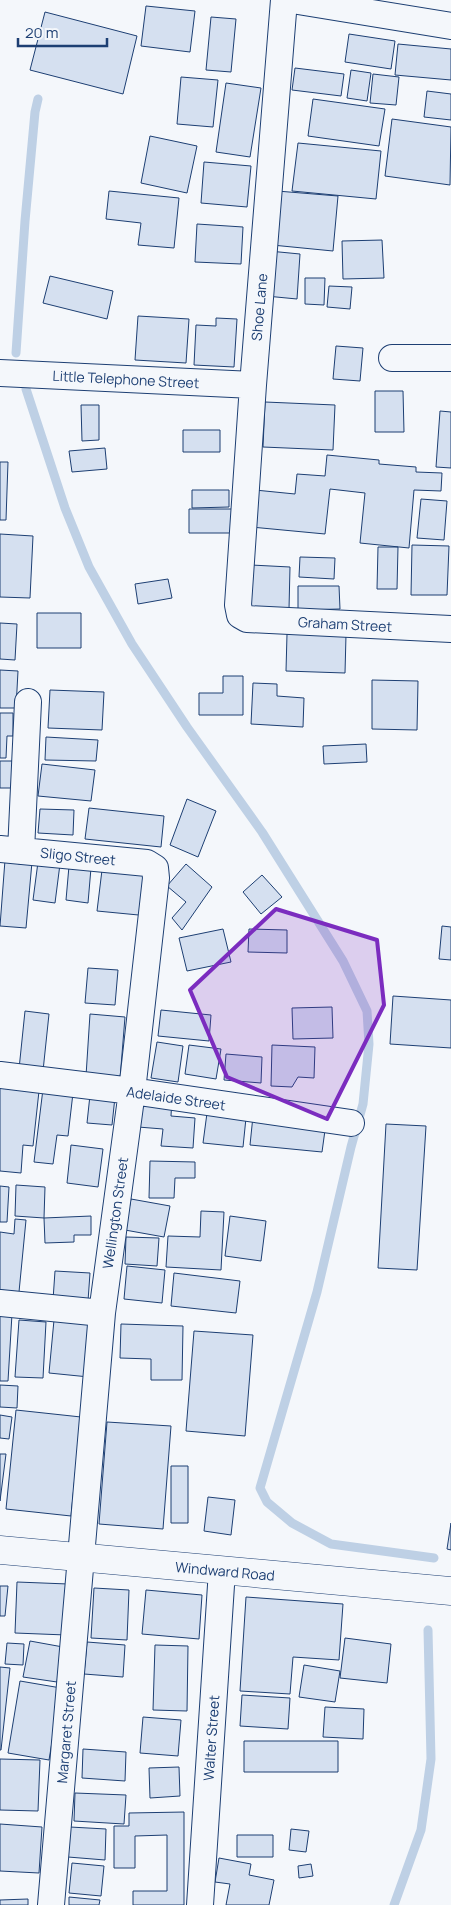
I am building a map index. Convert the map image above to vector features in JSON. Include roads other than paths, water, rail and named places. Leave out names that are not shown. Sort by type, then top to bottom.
[{"type":"main road","name":"Windward Road","points":[[0,1550],[82,1559],[451,1591]]},
{"type":"street","name":"Shoe Lane","points":[[240,615],[238,605],[252,385],[284,0]]},
{"type":"street","points":[[292,0],[451,26]]},
{"type":"street","points":[[392,358],[451,358]]},
{"type":"street","name":"Little Telephone Street","points":[[0,373],[252,385]]},
{"type":"street","name":"Graham Street","points":[[240,615],[247,619],[451,629]]},
{"type":"street","points":[[10,850],[28,702]]},
{"type":"street","name":"Sligo Street","points":[[10,850],[147,863],[155,868]]},
{"type":"street","name":"Wellington Street","points":[[82,1559],[102,1313],[132,1091],[156,878],[155,868]]},
{"type":"street","name":"Adelaide Street","points":[[0,1075],[132,1091],[351,1123]]},
{"type":"street","points":[[0,1303],[102,1313]]},
{"type":"street","name":"Margaret Street","points":[[51,1905],[82,1559]]},
{"type":"street","name":"Walter Street","points":[[200,1905],[222,1570]]},
{"type":"waterway","points":[[16,353],[25,221],[35,112],[38,99]]},
{"type":"waterway","points":[[26,389],[65,508],[89,567],[132,644],[187,727],[262,832],[343,961],[367,1011],[369,1044],[363,1104],[317,1292],[260,1488],[267,1502],[292,1523],[331,1544],[434,1558]]},
{"type":"waterway","points":[[394,1905],[421,1830],[431,1759],[428,1630]]}]
